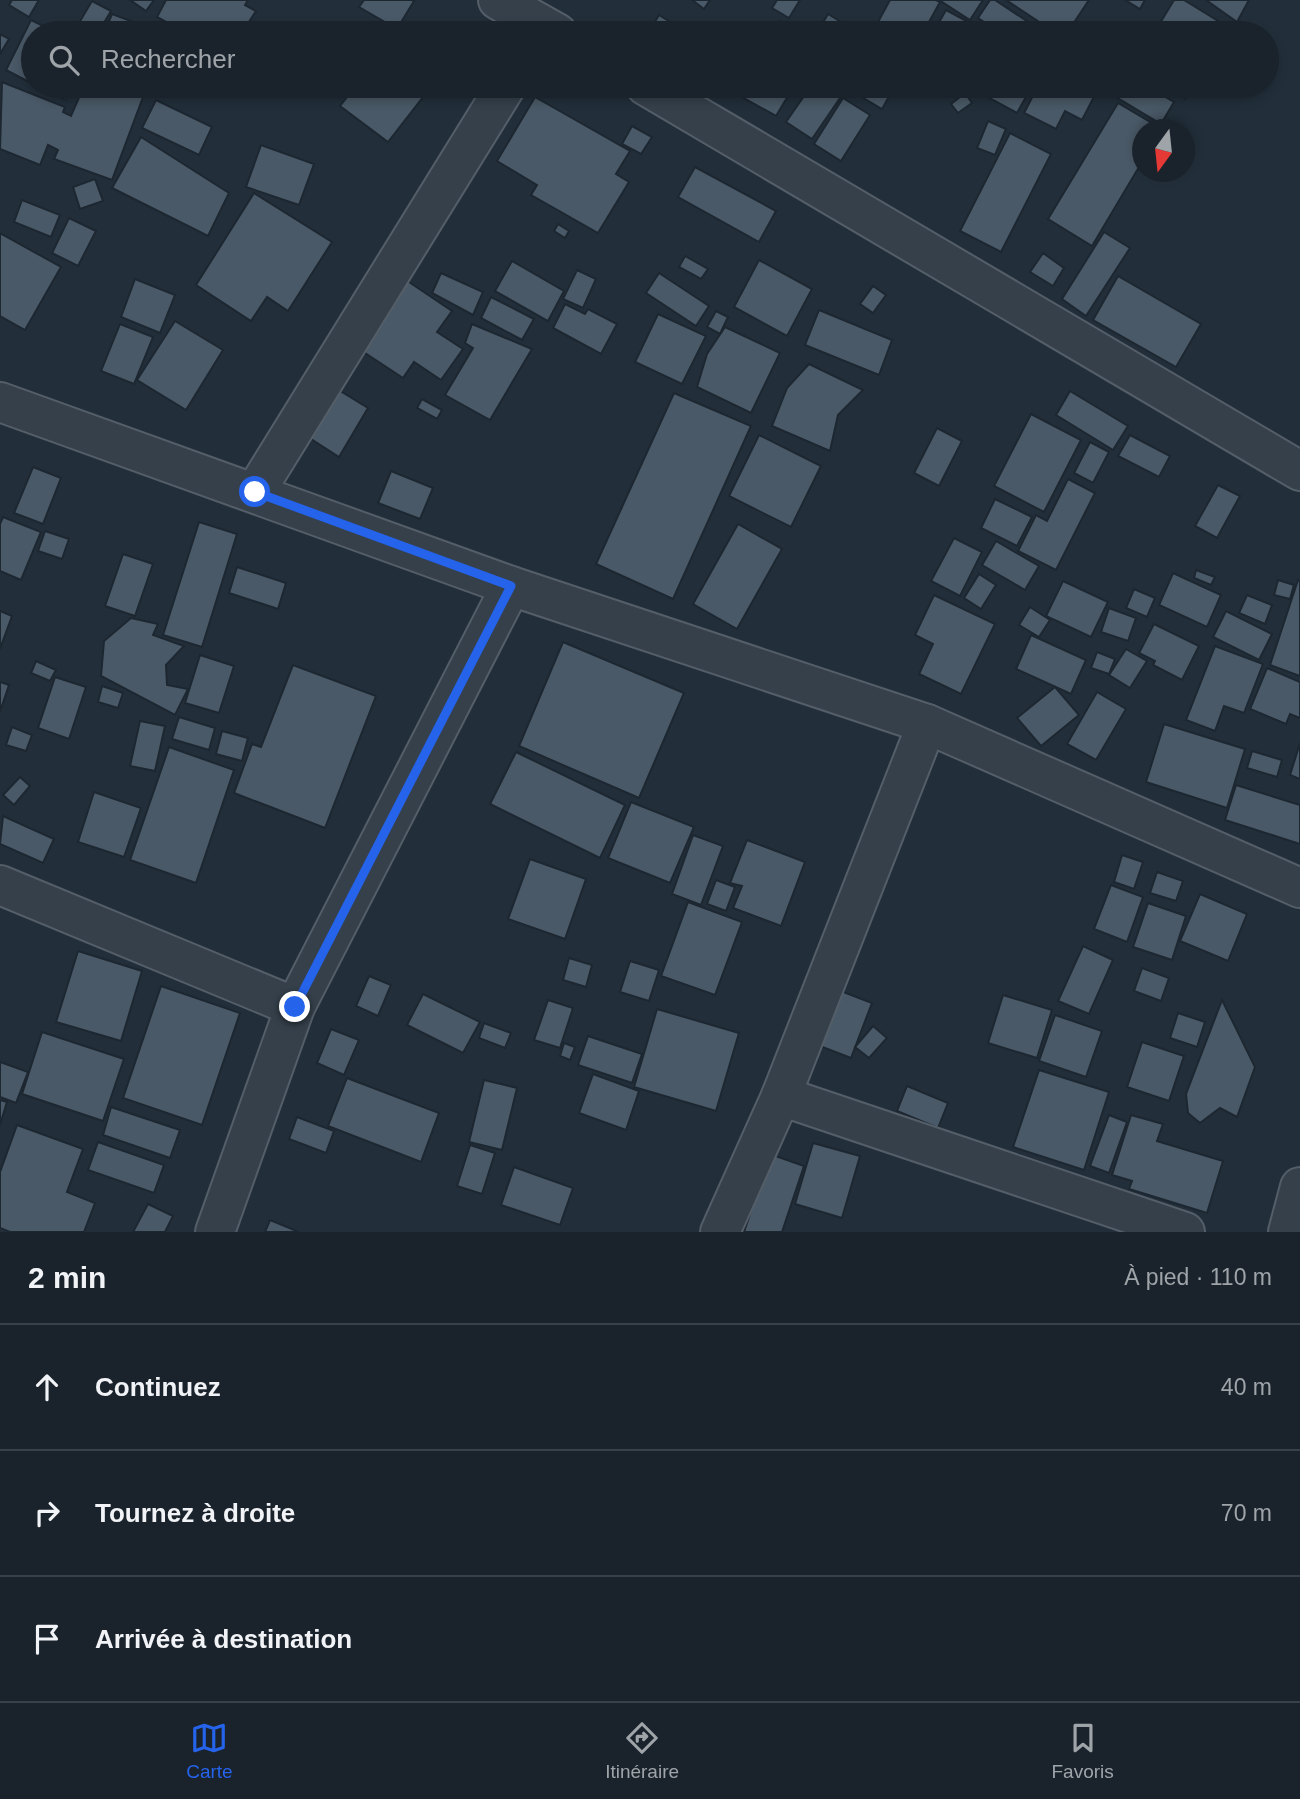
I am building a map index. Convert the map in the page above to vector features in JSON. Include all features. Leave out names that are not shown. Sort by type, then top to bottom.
[{"type":"street","points":[[498,0],[545,21]]},
{"type":"street","points":[[255,492],[499,98]]},
{"type":"street","points":[[666,98],[1300,471]]},
{"type":"street","points":[[0,402],[511,586],[927,724],[1300,888]]},
{"type":"street","points":[[215,1232],[295,1007],[511,586]]},
{"type":"street","points":[[720,1232],[781,1096],[927,724]]},
{"type":"street","points":[[0,885],[295,1007]]},
{"type":"street","points":[[781,1096],[1185,1232]]},
{"type":"street","points":[[1288,1232],[1300,1187]]},
{"type":"building","points":[[12,0],[39,0],[29,17],[9,5]]},
{"type":"building","points":[[130,0],[154,0],[146,11]]},
{"type":"building","points":[[166,0],[248,0],[245,5],[256,11],[250,21],[164,21],[157,17]]},
{"type":"building","points":[[364,0],[414,1],[402,21],[383,21],[359,7]]},
{"type":"building","points":[[692,0],[710,0],[704,9]]},
{"type":"building","points":[[777,0],[800,0],[789,18],[772,8]]},
{"type":"building","points":[[890,0],[940,2],[930,21],[879,21]]},
{"type":"building","points":[[939,0],[983,0],[970,20]]},
{"type":"building","points":[[990,0],[995,0],[1027,21],[983,21],[978,18]]},
{"type":"building","points":[[1006,0],[1089,0],[1075,21],[1038,21]]},
{"type":"building","points":[[1125,0],[1145,0],[1140,9]]},
{"type":"building","points":[[1174,0],[1184,0],[1218,21],[1161,21]]},
{"type":"building","points":[[1206,0],[1249,0],[1236,21]]},
{"type":"building","points":[[92,1],[111,11],[105,21],[80,21]]},
{"type":"building","points":[[946,10],[967,21],[940,21]]},
{"type":"building","points":[[112,14],[131,21],[109,21]]},
{"type":"building","points":[[828,14],[840,21],[824,21]]},
{"type":"building","points":[[659,15],[669,21],[655,21]]},
{"type":"building","points":[[0,34],[9,39],[0,54]]},
{"type":"building","points":[[21,40],[21,78],[6,70]]},
{"type":"building","points":[[2,82],[21,90],[21,98],[42,98],[65,107],[63,112],[71,116],[79,98],[143,98],[112,180],[54,159],[58,150],[48,145],[40,165],[0,149]]},
{"type":"building","points":[[346,98],[422,98],[388,142],[340,106]]},
{"type":"building","points":[[537,98],[630,151],[616,174],[629,182],[598,233],[531,195],[537,185],[497,161]]},
{"type":"building","points":[[743,98],[787,98],[776,116]]},
{"type":"building","points":[[803,98],[840,98],[812,139],[786,122]]},
{"type":"building","points":[[843,98],[870,115],[841,161],[814,144]]},
{"type":"building","points":[[863,98],[888,98],[882,109]]},
{"type":"building","points":[[959,98],[968,98],[972,103],[958,113],[951,104]]},
{"type":"building","points":[[989,98],[1025,98],[1017,113]]},
{"type":"building","points":[[1032,98],[1093,98],[1082,120],[1065,111],[1056,129],[1024,113]]},
{"type":"building","points":[[1118,98],[1167,98],[1174,102],[1164,119],[1153,119]]},
{"type":"building","points":[[156,100],[212,127],[199,155],[142,128]]},
{"type":"building","points":[[1118,103],[1145,119],[1132,119],[1132,179],[1092,246],[1048,219]]},
{"type":"building","points":[[988,121],[1006,129],[995,155],[977,148]]},
{"type":"building","points":[[632,126],[652,137],[641,154],[622,144]]},
{"type":"building","points":[[1010,133],[1051,154],[1001,252],[960,231]]},
{"type":"building","points":[[141,137],[229,193],[208,236],[112,188]]},
{"type":"building","points":[[261,145],[314,164],[299,205],[246,187]]},
{"type":"building","points":[[695,167],[776,211],[759,242],[678,197]]},
{"type":"building","points":[[95,179],[103,201],[80,209],[73,187]]},
{"type":"building","points":[[254,193],[332,242],[288,311],[267,297],[251,321],[196,285]]},
{"type":"building","points":[[22,200],[60,215],[51,237],[14,222]]},
{"type":"building","points":[[69,218],[96,231],[78,266],[52,253]]},
{"type":"building","points":[[558,224],[569,231],[565,238],[554,231]]},
{"type":"building","points":[[1104,232],[1130,248],[1086,316],[1062,299]]},
{"type":"building","points":[[0,233],[61,267],[25,330],[0,316]]},
{"type":"building","points":[[1043,253],[1064,268],[1053,286],[1030,272]]},
{"type":"building","points":[[685,256],[708,269],[701,279],[679,267]]},
{"type":"building","points":[[759,260],[812,289],[787,336],[734,307]]},
{"type":"building","points":[[512,261],[564,291],[548,321],[495,291]]},
{"type":"building","points":[[577,270],[596,279],[583,308],[563,299]]},
{"type":"building","points":[[441,273],[483,292],[473,315],[432,293]]},
{"type":"building","points":[[659,273],[709,306],[696,326],[646,293]]},
{"type":"building","points":[[1118,276],[1201,324],[1176,367],[1093,320]]},
{"type":"building","points":[[135,279],[175,295],[160,333],[121,317]]},
{"type":"building","points":[[406,280],[452,311],[437,332],[463,349],[441,380],[414,362],[403,378],[359,349]]},
{"type":"building","points":[[873,286],[886,295],[873,313],[860,304]]},
{"type":"building","points":[[491,297],[534,319],[522,340],[481,318]]},
{"type":"building","points":[[565,304],[585,314],[588,309],[617,324],[601,354],[553,328]]},
{"type":"building","points":[[819,310],[892,340],[879,375],[805,345]]},
{"type":"building","points":[[716,311],[728,317],[720,334],[707,327]]},
{"type":"building","points":[[658,314],[706,336],[682,384],[635,362]]},
{"type":"building","points":[[175,321],[223,350],[186,410],[137,380]]},
{"type":"building","points":[[120,324],[153,337],[134,384],[101,371]]},
{"type":"building","points":[[472,324],[532,349],[490,420],[445,395],[473,348],[465,343]]},
{"type":"building","points":[[725,327],[780,353],[751,413],[697,387],[707,354]]},
{"type":"building","points":[[809,364],[863,390],[838,415],[830,451],[772,426],[787,388]]},
{"type":"building","points":[[337,389],[368,408],[339,457],[308,437]]},
{"type":"building","points":[[1070,391],[1128,426],[1113,450],[1056,415]]},
{"type":"building","points":[[674,393],[751,426],[673,599],[596,564]]},
{"type":"building","points":[[422,399],[442,410],[437,419],[417,408]]},
{"type":"building","points":[[1031,414],[1081,440],[1044,512],[994,486]]},
{"type":"building","points":[[937,428],[962,441],[939,486],[914,473]]},
{"type":"building","points":[[759,435],[821,466],[791,527],[729,496]]},
{"type":"building","points":[[1130,435],[1170,456],[1159,477],[1118,456]]},
{"type":"building","points":[[1090,442],[1109,452],[1093,483],[1074,473]]},
{"type":"building","points":[[33,467],[61,478],[43,524],[14,513]]},
{"type":"building","points":[[391,471],[433,488],[420,519],[378,503]]},
{"type":"building","points":[[1068,479],[1095,493],[1056,570],[1018,551],[1036,515],[1047,521]]},
{"type":"building","points":[[1218,485],[1240,496],[1217,538],[1195,526]]},
{"type":"building","points":[[995,499],[1032,517],[1017,546],[981,528]]},
{"type":"building","points":[[3,517],[41,532],[21,580],[0,571],[0,524]]},
{"type":"building","points":[[199,522],[237,534],[202,647],[163,635]]},
{"type":"building","points":[[738,524],[782,549],[737,629],[693,604]]},
{"type":"building","points":[[45,531],[69,539],[62,559],[38,551]]},
{"type":"building","points":[[954,538],[982,552],[960,596],[931,581]]},
{"type":"building","points":[[996,541],[1039,566],[1025,590],[982,565]]},
{"type":"building","points":[[123,554],[153,564],[135,616],[105,606]]},
{"type":"building","points":[[237,567],[286,583],[278,609],[229,593]]},
{"type":"building","points":[[1196,570],[1215,577],[1211,585],[1194,578]]},
{"type":"building","points":[[1173,573],[1221,595],[1207,627],[1159,605]]},
{"type":"building","points":[[979,574],[996,585],[981,609],[964,598]]},
{"type":"building","points":[[1278,580],[1294,585],[1290,599],[1274,595]]},
{"type":"building","points":[[1298,580],[1300,581],[1300,676],[1270,665]]},
{"type":"building","points":[[1063,581],[1108,602],[1091,637],[1046,616]]},
{"type":"building","points":[[1134,589],[1155,598],[1147,617],[1126,608]]},
{"type":"building","points":[[934,595],[995,624],[961,694],[919,674],[933,644],[915,635]]},
{"type":"building","points":[[1247,595],[1272,605],[1265,624],[1239,613]]},
{"type":"building","points":[[1030,607],[1050,620],[1039,637],[1019,625]]},
{"type":"building","points":[[1109,608],[1136,618],[1128,641],[1101,632]]},
{"type":"building","points":[[0,611],[12,616],[0,649]]},
{"type":"building","points":[[1226,611],[1272,634],[1259,660],[1213,637]]},
{"type":"building","points":[[131,618],[158,624],[153,635],[184,646],[166,665],[167,685],[188,689],[175,715],[101,676],[104,641]]},
{"type":"building","points":[[1154,624],[1199,646],[1182,680],[1153,665],[1155,661],[1139,653]]},
{"type":"building","points":[[1031,635],[1086,660],[1071,694],[1016,669]]},
{"type":"building","points":[[563,642],[684,693],[639,798],[519,746]]},
{"type":"building","points":[[1215,646],[1263,664],[1244,713],[1224,706],[1215,731],[1186,720]]},
{"type":"building","points":[[1126,649],[1147,661],[1130,688],[1109,675]]},
{"type":"building","points":[[1097,652],[1115,659],[1109,674],[1091,668]]},
{"type":"building","points":[[200,655],[234,666],[219,713],[185,703]]},
{"type":"building","points":[[36,661],[56,670],[50,681],[31,673]]},
{"type":"building","points":[[293,665],[376,696],[325,828],[234,793],[252,744],[261,747]]},
{"type":"building","points":[[1267,668],[1300,682],[1300,718],[1290,714],[1286,724],[1250,709]]},
{"type":"building","points":[[55,677],[86,687],[69,739],[38,728]]},
{"type":"building","points":[[0,682],[9,685],[0,712]]},
{"type":"building","points":[[102,686],[123,693],[118,708],[98,702]]},
{"type":"building","points":[[1055,687],[1079,715],[1041,746],[1017,718]]},
{"type":"building","points":[[1097,692],[1126,709],[1096,760],[1067,744]]},
{"type":"building","points":[[179,717],[215,728],[209,750],[172,739]]},
{"type":"building","points":[[140,721],[165,726],[155,771],[130,766]]},
{"type":"building","points":[[1164,724],[1245,749],[1227,808],[1146,782]]},
{"type":"building","points":[[12,727],[32,735],[26,751],[6,745]]},
{"type":"building","points":[[222,731],[248,738],[242,761],[216,754]]},
{"type":"building","points":[[1300,743],[1300,779],[1290,775]]},
{"type":"building","points":[[169,747],[234,770],[196,883],[130,860]]},
{"type":"building","points":[[1252,751],[1282,760],[1277,777],[1247,768]]},
{"type":"building","points":[[516,752],[625,805],[600,858],[490,804]]},
{"type":"building","points":[[20,777],[30,786],[14,805],[3,795]]},
{"type":"building","points":[[1236,785],[1300,805],[1300,844],[1225,820]]},
{"type":"building","points":[[94,792],[141,808],[124,857],[78,842]]},
{"type":"building","points":[[631,802],[694,827],[670,883],[608,858]]},
{"type":"building","points":[[3,816],[54,839],[43,863],[0,844]]},
{"type":"building","points":[[693,835],[723,846],[701,905],[672,894]]},
{"type":"building","points":[[747,840],[805,862],[781,926],[733,908],[742,886],[730,883]]},
{"type":"building","points":[[1122,855],[1143,862],[1134,889],[1114,882]]},
{"type":"building","points":[[530,859],[586,879],[565,939],[508,919]]},
{"type":"building","points":[[1157,872],[1183,881],[1176,901],[1150,893]]},
{"type":"building","points":[[716,880],[735,887],[726,911],[707,904]]},
{"type":"building","points":[[1111,885],[1143,897],[1127,942],[1094,929]]},
{"type":"building","points":[[1200,894],[1247,914],[1228,961],[1180,941]]},
{"type":"building","points":[[688,902],[742,922],[715,995],[661,976]]},
{"type":"building","points":[[1148,903],[1186,916],[1172,960],[1133,947]]},
{"type":"building","points":[[1083,946],[1113,960],[1089,1014],[1058,1001]]},
{"type":"building","points":[[78,951],[142,971],[121,1041],[56,1022]]},
{"type":"building","points":[[569,958],[592,965],[586,987],[563,980]]},
{"type":"building","points":[[630,961],[659,970],[649,1001],[620,992]]},
{"type":"building","points":[[1142,968],[1169,978],[1161,1001],[1134,991]]},
{"type":"building","points":[[369,976],[391,985],[378,1016],[356,1006]]},
{"type":"building","points":[[161,986],[240,1013],[202,1125],[123,1098]]},
{"type":"building","points":[[833,988],[872,1003],[851,1058],[812,1043]]},
{"type":"building","points":[[423,994],[480,1022],[463,1053],[407,1025]]},
{"type":"building","points":[[1003,995],[1052,1010],[1037,1058],[988,1043]]},
{"type":"building","points":[[548,1000],[573,1008],[560,1048],[534,1040]]},
{"type":"building","points":[[1222,1000],[1255,1067],[1237,1117],[1220,1108],[1200,1123],[1188,1113],[1186,1094]]},
{"type":"building","points":[[657,1009],[739,1033],[716,1111],[634,1087]]},
{"type":"building","points":[[1178,1013],[1205,1022],[1197,1047],[1170,1038]]},
{"type":"building","points":[[1055,1015],[1102,1031],[1086,1077],[1039,1061]]},
{"type":"building","points":[[484,1023],[511,1033],[505,1048],[479,1038]]},
{"type":"building","points":[[873,1026],[887,1038],[869,1058],[855,1047]]},
{"type":"building","points":[[331,1029],[359,1040],[344,1075],[317,1063]]},
{"type":"building","points":[[42,1032],[124,1059],[103,1121],[22,1094]]},
{"type":"building","points":[[588,1036],[642,1054],[632,1083],[578,1065]]},
{"type":"building","points":[[1142,1042],[1184,1056],[1169,1101],[1127,1087]]},
{"type":"building","points":[[564,1043],[575,1047],[570,1060],[560,1056]]},
{"type":"building","points":[[0,1062],[28,1072],[16,1103],[0,1097]]},
{"type":"building","points":[[1039,1070],[1109,1092],[1084,1170],[1013,1147]]},
{"type":"building","points":[[593,1074],[639,1091],[626,1130],[579,1113]]},
{"type":"building","points":[[347,1078],[439,1113],[421,1162],[328,1126]]},
{"type":"building","points":[[484,1080],[517,1088],[502,1150],[469,1142]]},
{"type":"building","points":[[907,1086],[948,1103],[938,1128],[897,1111]]},
{"type":"building","points":[[0,1100],[7,1102],[0,1125]]},
{"type":"building","points":[[111,1107],[180,1130],[170,1158],[103,1135]]},
{"type":"building","points":[[1109,1115],[1127,1122],[1109,1173],[1090,1166]]},
{"type":"building","points":[[1131,1115],[1163,1124],[1157,1141],[1223,1161],[1207,1213],[1129,1189],[1132,1181],[1112,1175]]},
{"type":"building","points":[[297,1117],[334,1131],[326,1153],[289,1139]]},
{"type":"building","points":[[17,1125],[83,1149],[67,1192],[95,1203],[84,1232],[10,1232],[0,1228],[0,1172]]},
{"type":"building","points":[[98,1142],[164,1165],[154,1193],[88,1170]]},
{"type":"building","points":[[813,1143],[860,1156],[842,1218],[795,1204]]},
{"type":"building","points":[[470,1145],[495,1153],[482,1194],[457,1186]]},
{"type":"building","points":[[770,1154],[804,1166],[782,1232],[744,1232]]},
{"type":"building","points":[[514,1167],[573,1188],[560,1225],[501,1205]]},
{"type":"building","points":[[148,1204],[173,1216],[165,1232],[133,1232]]},
{"type":"building","points":[[270,1220],[299,1232],[265,1232]]},
{"type":"route","points":[[255,492],[511,586],[295,1007]]}]
